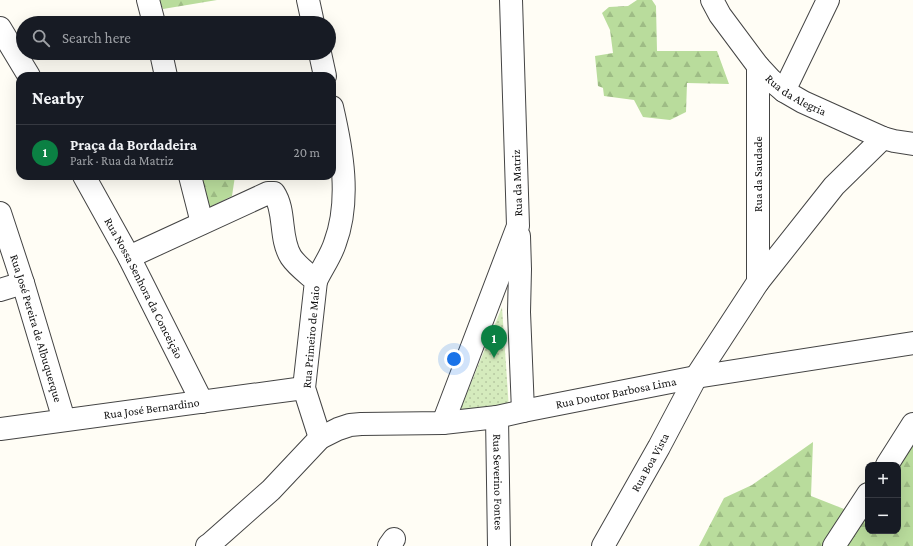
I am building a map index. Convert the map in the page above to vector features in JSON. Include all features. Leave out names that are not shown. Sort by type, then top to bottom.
[{"type":"street","points":[[148,0],[152,16]]},
{"type":"street","points":[[308,0],[311,16]]},
{"type":"street","name":"Rua da Matriz","points":[[444,423],[518,226],[512,0]]},
{"type":"street","name":"Rua da Alegria","points":[[712,0],[720,15],[758,66],[784,91],[803,102],[883,138],[913,144]]},
{"type":"street","points":[[784,91],[828,0]]},
{"type":"street","points":[[0,28],[16,54]]},
{"type":"street","points":[[19,60],[27,72]]},
{"type":"street","points":[[162,60],[165,72]]},
{"type":"street","points":[[322,60],[324,72]]},
{"type":"street","name":"Rua da Saudade","points":[[758,66],[758,282]]},
{"type":"street","points":[[316,281],[336,242],[341,218],[344,193],[341,156],[336,129]]},
{"type":"street","points":[[696,377],[758,282],[834,186],[883,138]]},
{"type":"street","name":"Rua Nossa Senhora da Conceição","points":[[86,180],[129,257],[202,402]]},
{"type":"street","points":[[129,257],[202,223],[191,180]]},
{"type":"street","name":"Rua Primeiro de Maio","points":[[202,223],[268,193],[274,193],[286,246],[290,256],[316,281],[304,388],[320,438]]},
{"type":"street","name":"Rua José Pereira de Albuquerque","points":[[0,214],[23,283],[64,420]]},
{"type":"street","points":[[518,226],[522,411]]},
{"type":"street","points":[[0,290],[23,283]]},
{"type":"street","name":"Rua Doutor Barbosa Lima","points":[[320,438],[338,428],[350,425],[376,423],[444,423],[497,417],[696,377],[913,343]]},
{"type":"street","name":"Rua Boa Vista","points":[[603,546],[659,447],[696,377]]},
{"type":"street","name":"Rua José Bernardino","points":[[0,429],[304,388]]},
{"type":"street","name":"Rua Severino Fontes","points":[[497,417],[499,546]]},
{"type":"street","points":[[889,462],[913,424]]},
{"type":"street","points":[[210,545],[271,490],[320,438]]},
{"type":"street","points":[[834,546],[865,498]]},
{"type":"green space","points":[[159,0],[217,0],[163,9]]},
{"type":"green space","points":[[637,0],[652,0],[656,6],[657,51],[717,51],[729,84],[687,83],[686,112],[670,120],[643,117],[634,100],[604,96],[603,88],[598,86],[595,56],[613,53],[610,30],[602,13],[609,7],[628,6]]},
{"type":"green space","points":[[195,180],[234,180],[232,196],[202,211]]},
{"type":"green space","points":[[502,307],[509,409],[458,415]]},
{"type":"green space","points":[[913,417],[913,546],[699,546],[724,498],[752,485],[813,442],[811,496],[844,509],[865,482],[865,534],[901,534],[901,462],[899,462]]},
{"type":"place","name":"Praça da Bordadeira","points":[[494,358]]}]
